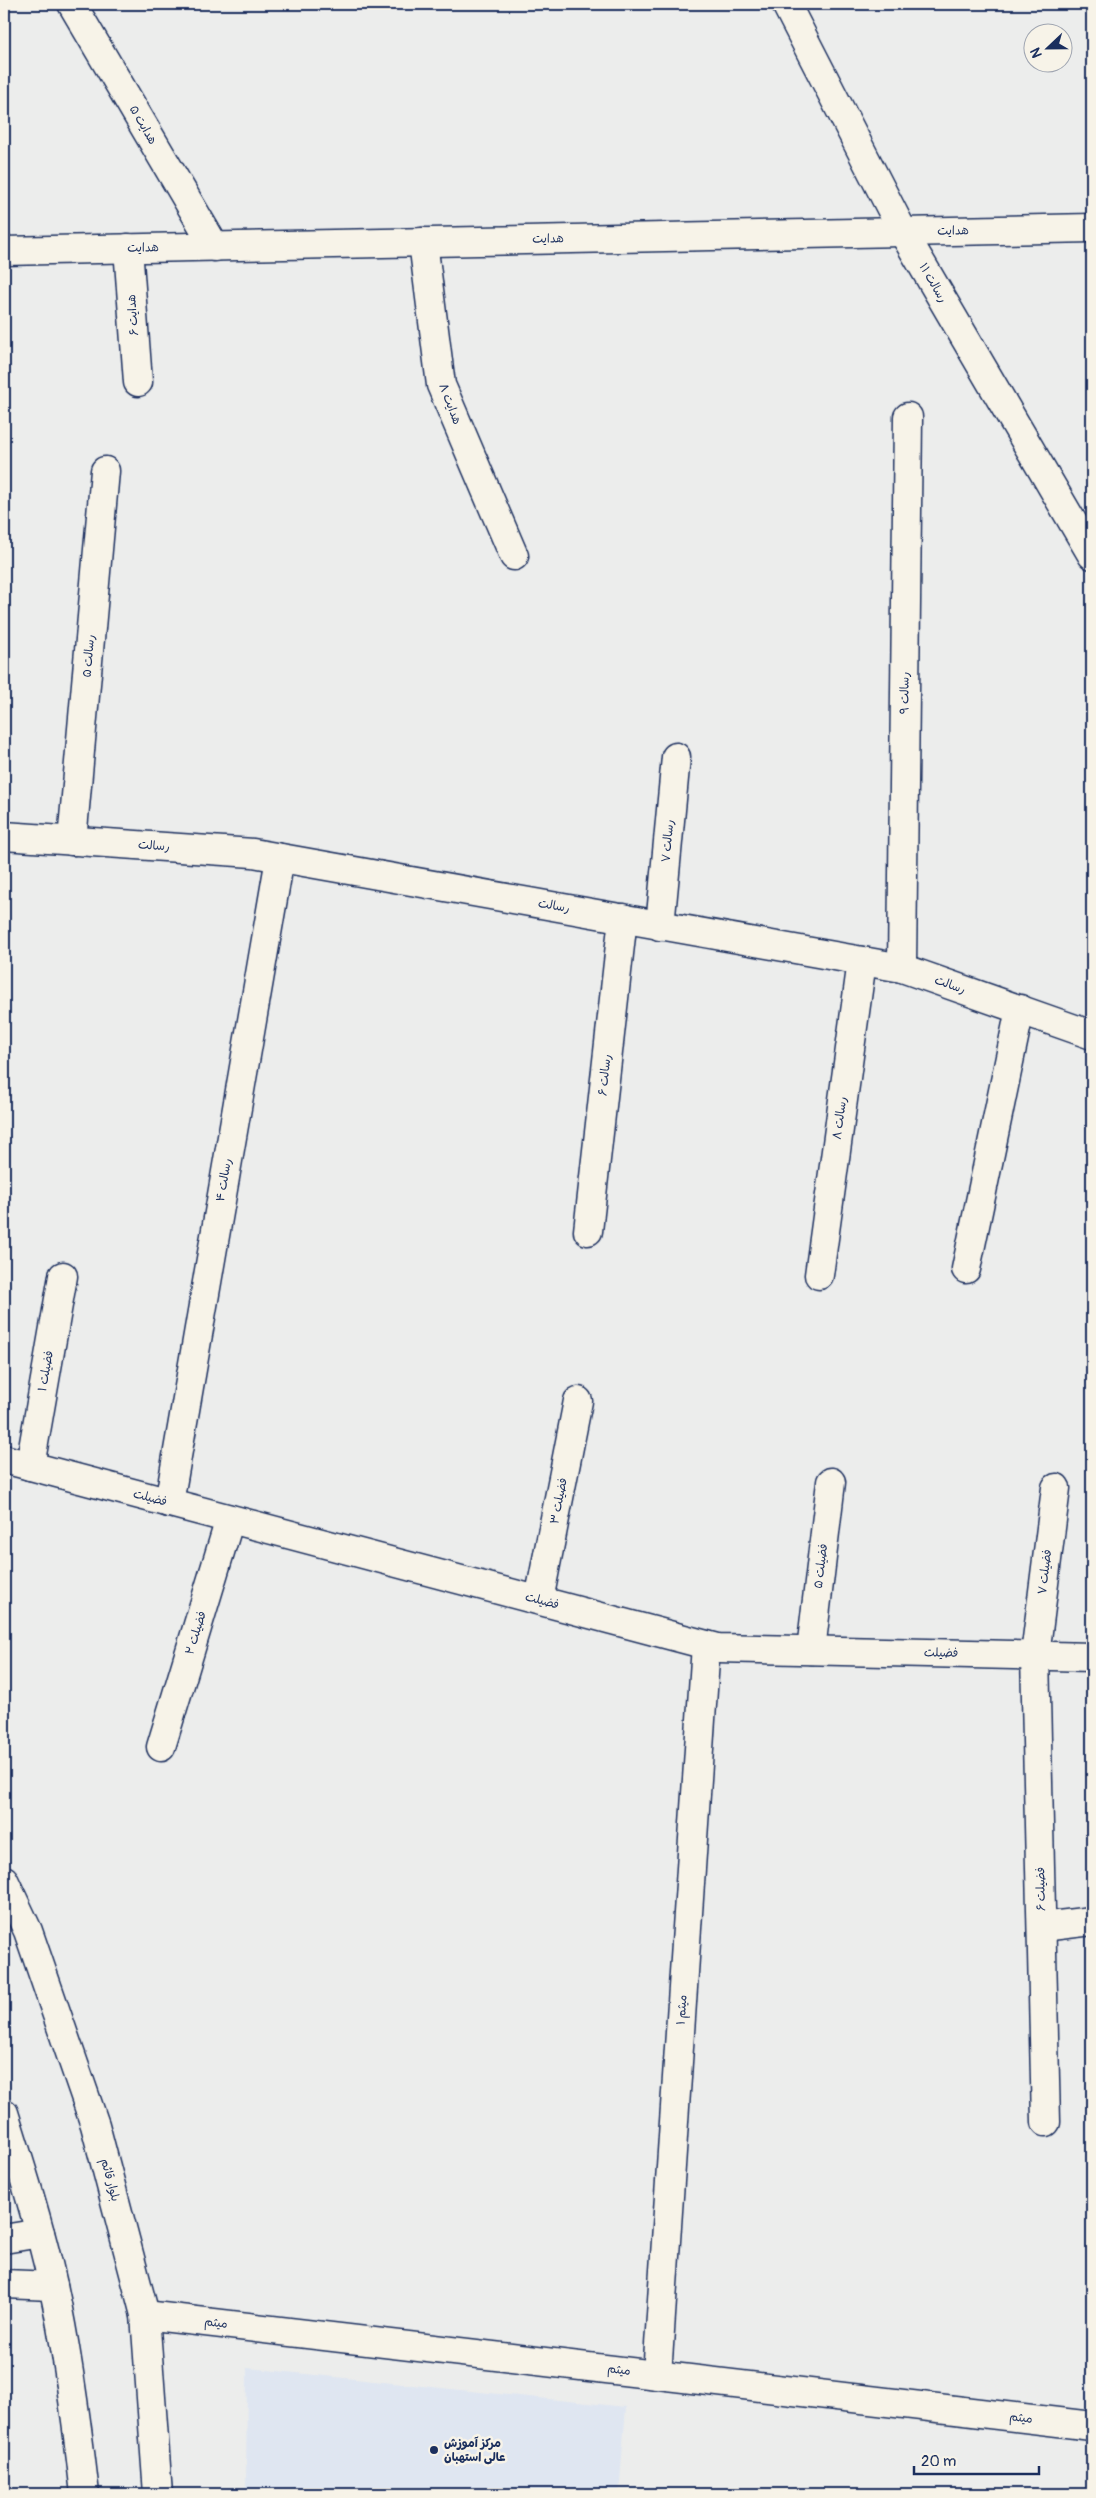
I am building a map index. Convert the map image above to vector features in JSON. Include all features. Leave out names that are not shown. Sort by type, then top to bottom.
[{"type":"street","name":"هدایت ۵","points":[[72,4],[214,247]]},
{"type":"street","name":"رسالت ۱۱","points":[[786,4],[903,232],[1092,555]]},
{"type":"street","name":"هدایت","points":[[4,251],[1092,228]]},
{"type":"street","name":"هدایت ۸","points":[[423,242],[441,385],[514,556]]},
{"type":"street","name":"هدایت ۶","points":[[128,248],[138,382]]},
{"type":"street","name":"رسالت ۹","points":[[902,968],[908,417]]},
{"type":"street","name":"رسالت ۵","points":[[72,840],[105,471]]},
{"type":"street","name":"رسالت ۷","points":[[660,926],[676,757]]},
{"type":"street","name":"رسالت","points":[[4,836],[253,852],[902,968],[1092,1035]]},
{"type":"street","name":"رسالت ۴","points":[[169,1503],[280,858]]},
{"type":"street","name":"رسالت ۶","points":[[588,1232],[623,918]]},
{"type":"street","name":"رسالت ۸","points":[[818,1275],[862,961]]},
{"type":"street","points":[[966,1268],[1020,1009]]},
{"type":"street","name":"فضیلت ۱","points":[[30,1466],[63,1276]]},
{"type":"street","name":"فضیلت ۳","points":[[540,1600],[578,1402]]},
{"type":"street","name":"فضیلت","points":[[4,1459],[718,1648],[1092,1657]]},
{"type":"street","name":"فضیلت ۵","points":[[810,1650],[831,1482]]},
{"type":"street","name":"فضیلت ۷","points":[[1035,1655],[1056,1488]]},
{"type":"street","name":"فضیلت ۲","points":[[162,1747],[230,1519]]},
{"type":"street","name":"میثم ۱","points":[[657,2374],[706,1645]]},
{"type":"street","name":"فضیلت ۶","points":[[1035,1655],[1046,2122]]},
{"type":"street","name":"بلوار قائم","points":[[4,1880],[28,1931],[95,2125],[145,2315],[158,2494]]},
{"type":"street","points":[[1042,1927],[1092,1921]]},
{"type":"street","points":[[4,2113],[40,2232],[53,2286],[77,2422],[85,2494]]},
{"type":"street","points":[[4,2239],[40,2232]]},
{"type":"street","points":[[4,2284],[53,2286]]},
{"type":"street","name":"میثم","points":[[145,2315],[1092,2426]]},
{"type":"shaded area","name":"مرکز آموزش عالی استهبان","points":[[247,2368],[626,2407],[619,2494],[246,2494]]},
{"type":"place","name":"مرکز آموزش عالی استهبان","points":[[434,2450]]}]
